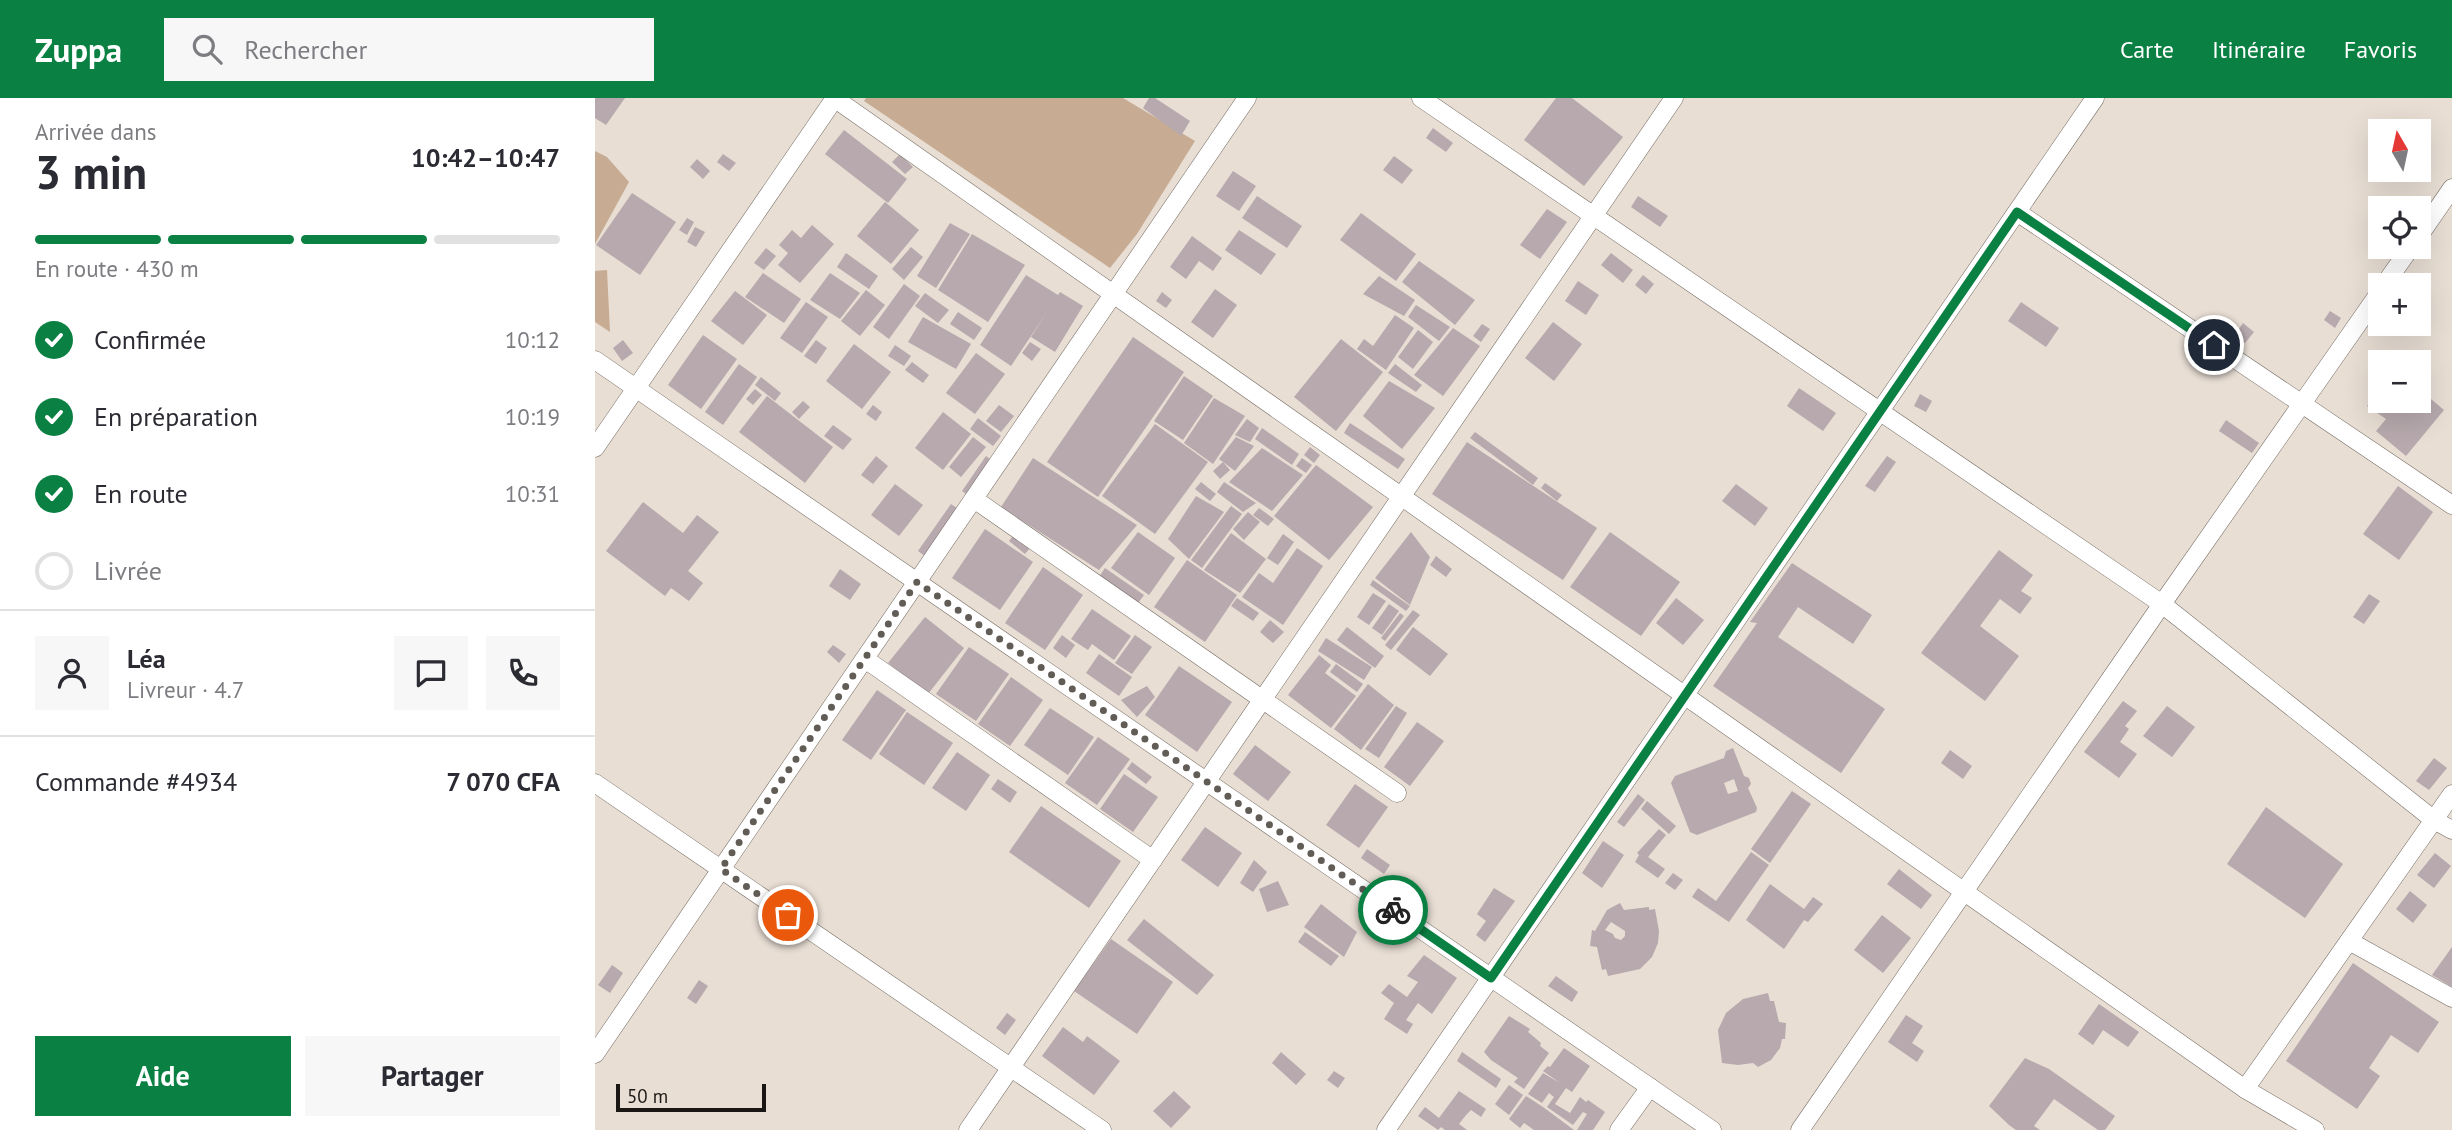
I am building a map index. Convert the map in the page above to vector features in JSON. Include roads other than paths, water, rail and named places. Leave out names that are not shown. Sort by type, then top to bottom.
[{"type":"street","points":[[595,448],[835,98],[2245,1090],[2315,1130]]},
{"type":"street","points":[[595,1054],[1247,98]]},
{"type":"street","points":[[1421,98],[2162,604],[2434,820],[2452,830]]},
{"type":"street","points":[[968,1130],[1674,98]]},
{"type":"street","points":[[1386,1130],[2095,98]]},
{"type":"street","points":[[2431,219],[2452,188]]},
{"type":"street","points":[[2017,212],[2452,505]]},
{"type":"street","points":[[1800,1130],[2368,309]]},
{"type":"street","points":[[595,360],[1712,1130]]},
{"type":"street","points":[[974,499],[1397,793]]},
{"type":"street","points":[[865,659],[1153,860]]},
{"type":"street","points":[[595,783],[1102,1130]]},
{"type":"street","points":[[2245,1090],[2452,794]]},
{"type":"street","points":[[2349,941],[2452,998]]},
{"type":"street","points":[[1619,1130],[1650,1087]]}]
